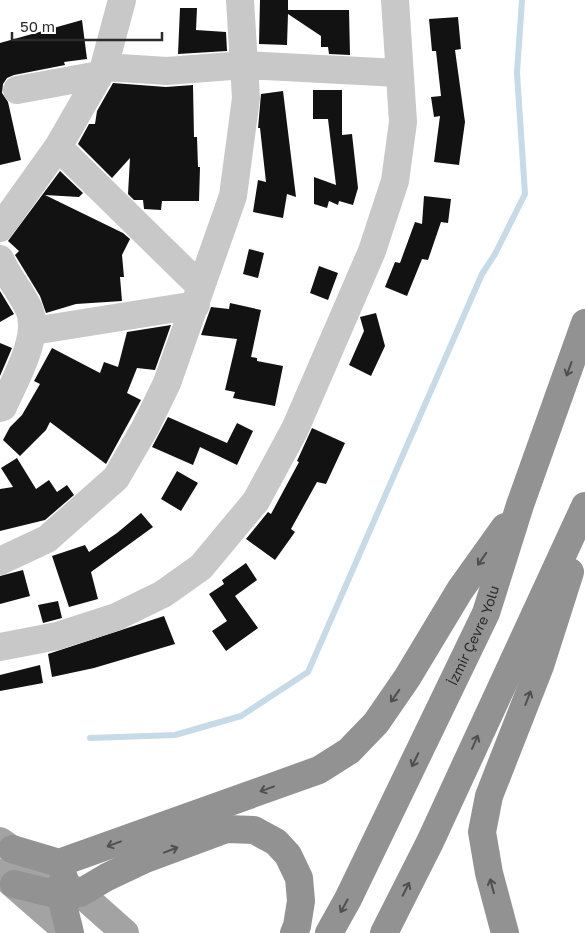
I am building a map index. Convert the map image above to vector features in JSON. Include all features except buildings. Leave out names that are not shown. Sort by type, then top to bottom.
[{"type":"highway","name":"İzmir Çevre Yolu","points":[[329,933],[486,613],[520,505],[585,323]]},
{"type":"highway","points":[[6,862],[59,863],[82,856],[319,770],[349,751],[376,723],[407,678],[460,590],[520,505]]},
{"type":"highway","points":[[384,933],[430,842],[585,506]]},
{"type":"highway","points":[[505,933],[489,873],[482,832],[489,796],[540,666],[585,522]]},
{"type":"highway","points":[[74,893],[146,859],[226,829],[254,830],[276,842],[288,856],[299,878],[301,901],[294,933]]},
{"type":"highway","points":[[69,933],[74,893],[68,870],[82,856]]},
{"type":"main road","points":[[6,862],[74,893],[125,933]]},
{"type":"main road","points":[[6,862],[69,933]]},
{"type":"street","points":[[0,228],[58,148],[102,71],[122,0]]},
{"type":"street","points":[[0,562],[47,539],[116,478],[145,428],[167,383],[233,196],[246,98],[240,0]]},
{"type":"street","points":[[0,647],[57,636],[116,617],[163,594],[201,567],[256,501],[295,429],[372,251],[395,181],[403,122],[395,0]]},
{"type":"street","points":[[16,90],[102,71],[168,71],[244,66],[399,73]]},
{"type":"street","points":[[58,148],[198,296]]},
{"type":"street","points":[[0,259],[29,310],[33,330],[23,361],[3,407],[0,408]]},
{"type":"street","points":[[33,330],[198,296]]},
{"type":"waterway","points":[[90,738],[175,735],[241,716],[308,672],[482,274],[495,254],[525,194],[517,73],[522,0]]}]
